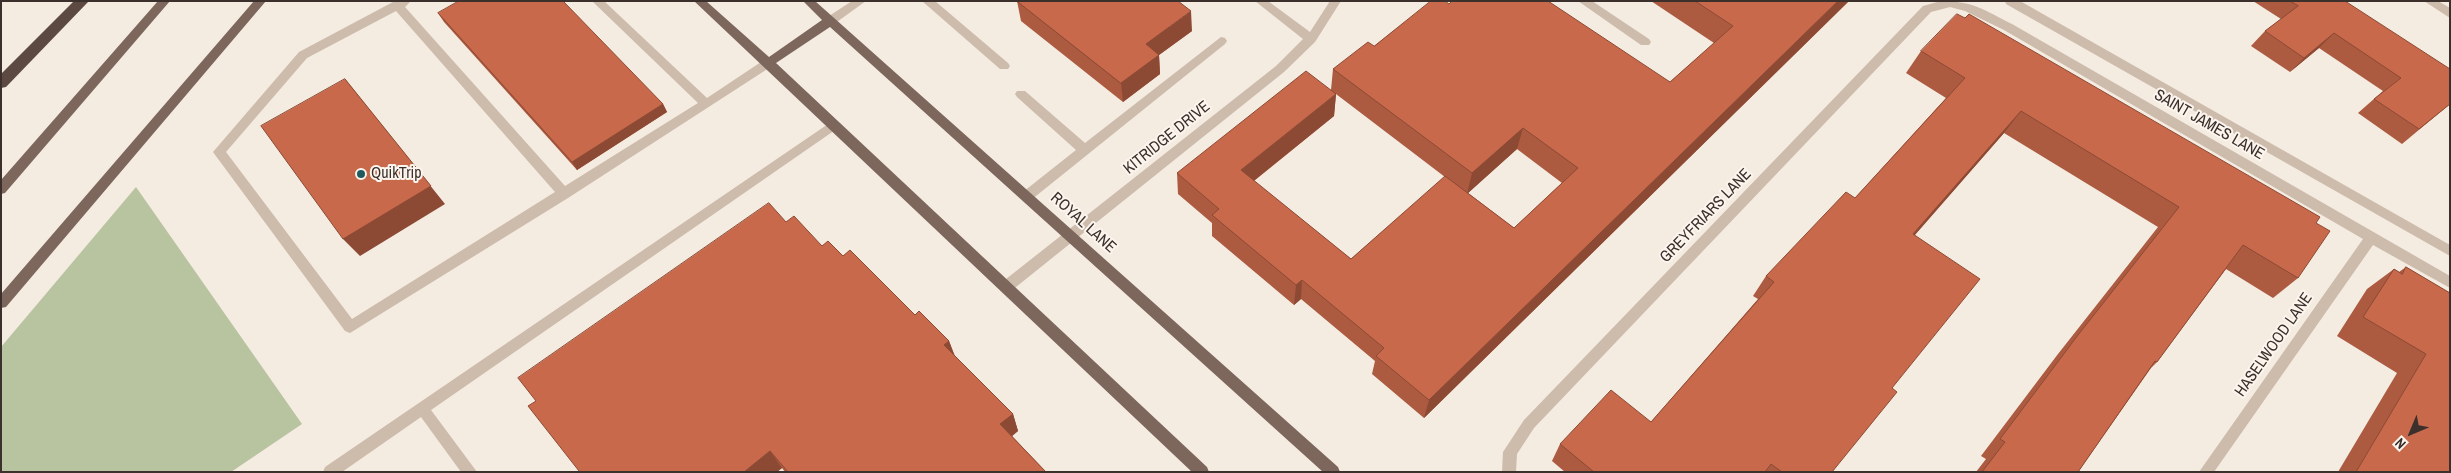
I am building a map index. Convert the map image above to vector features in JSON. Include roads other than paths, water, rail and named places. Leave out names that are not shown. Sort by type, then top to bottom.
[{"type":"highway","points":[[1,83],[82,1]]},
{"type":"main road","points":[[1,189],[165,1]]},
{"type":"main road","points":[[1,303],[261,1]]},
{"type":"main road","points":[[699,1],[768,63],[1202,472]]},
{"type":"main road","name":"ROYAL LANE","points":[[808,1],[1333,472]]},
{"type":"main road","points":[[768,63],[830,21]]},
{"type":"street","points":[[597,1],[706,104]]},
{"type":"street","points":[[830,21],[861,1]]},
{"type":"street","points":[[927,1],[1004,66]]},
{"type":"street","points":[[1260,1],[1311,39]]},
{"type":"street","name":"KITRIDGE DRIVE","points":[[1006,287],[1280,69],[1311,39],[1336,1]]},
{"type":"street","points":[[1583,1],[1645,42]]},
{"type":"street","points":[[2010,1],[2450,251]]},
{"type":"street","points":[[2429,1],[2450,14]]},
{"type":"street","points":[[564,194],[401,3],[303,56],[220,152],[350,327],[564,194],[768,63]]},
{"type":"street","name":"SAINT JAMES LANE","points":[[1950,3],[1968,7],[2008,27],[2450,283]]},
{"type":"street","name":"GREYFRIARS LANE","points":[[1509,472],[1510,452],[1529,424],[1927,9],[1950,3]]},
{"type":"street","points":[[1027,196],[1221,41]]},
{"type":"street","points":[[1021,94],[1086,150]]},
{"type":"street","points":[[330,472],[834,125]]},
{"type":"street","name":"HASELWOOD LANE","points":[[2206,472],[2371,238]]},
{"type":"street","points":[[422,408],[470,472]]},
{"type":"place","name":"QuikTrip","points":[[361,174]]}]
